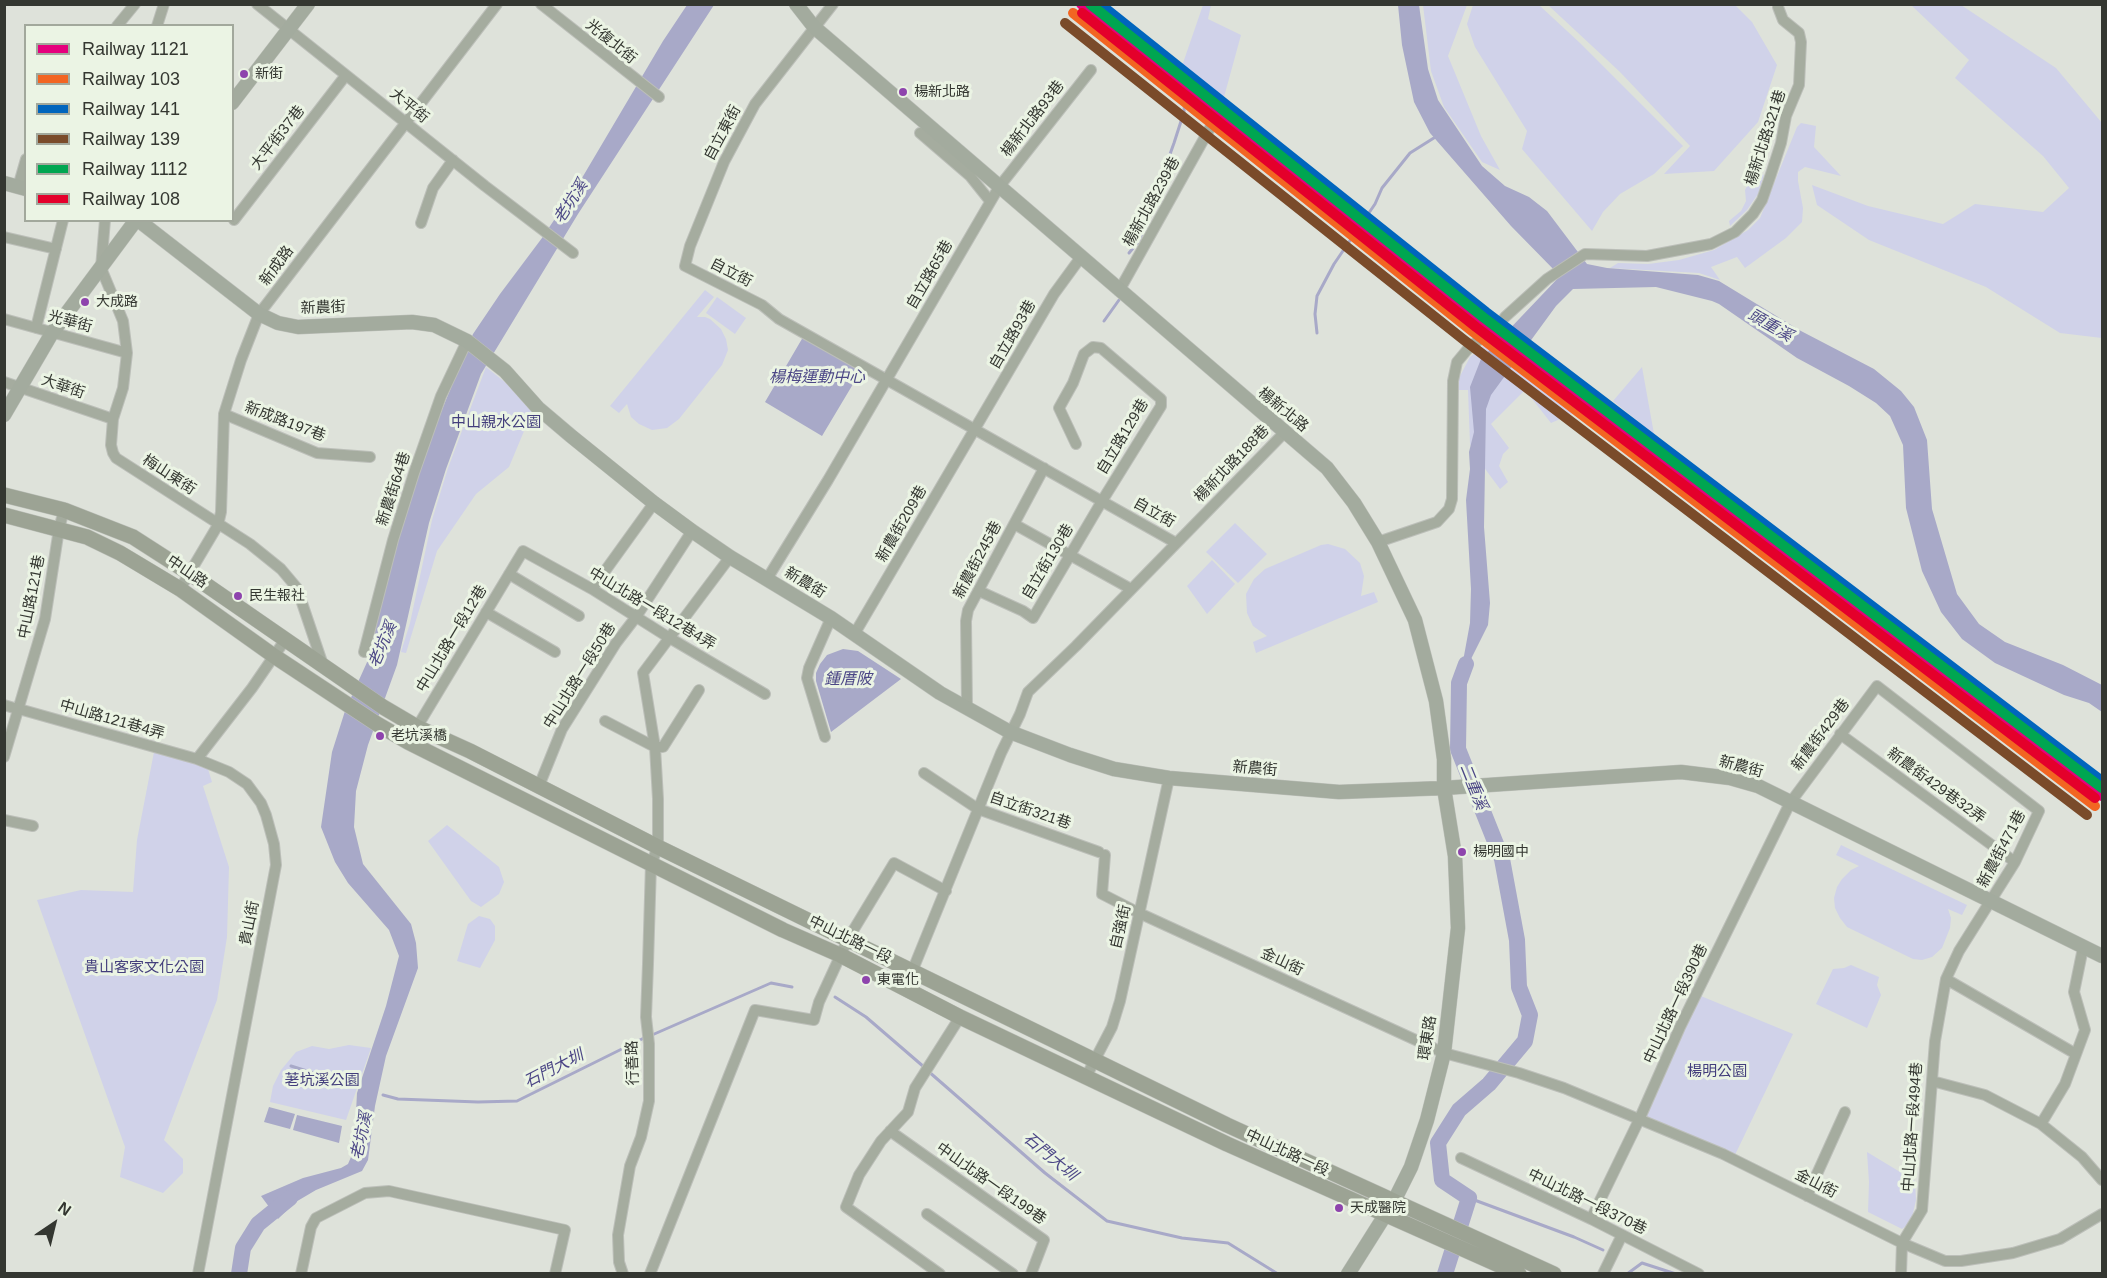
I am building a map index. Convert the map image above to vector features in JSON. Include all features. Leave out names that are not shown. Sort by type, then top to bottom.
[{"type":"main road","name":"中山路","points":[[4,495],[64,510],[133,537],[383,707]]},
{"type":"main road","name":"中山路","points":[[4,515],[87,537],[120,553],[180,589],[273,656],[377,724]]},
{"type":"main road","name":"中山北路一段","points":[[383,707],[417,727],[470,751],[658,848],[1227,1125],[1554,1274]]},
{"type":"main road","name":"中山北路一段","points":[[377,724],[408,742],[783,930],[840,955],[960,1017],[1227,1144],[1519,1274]]},
{"type":"street","points":[[119,24],[135,4]]},
{"type":"street","points":[[158,24],[164,4]]},
{"type":"street","name":"大平街","points":[[258,4],[573,253]]},
{"type":"street","points":[[234,100],[308,4]]},
{"type":"street","name":"新成路","points":[[180,589],[218,525],[221,512],[224,414],[259,314],[497,4]]},
{"type":"street","name":"光復北街","points":[[541,4],[657,96]]},
{"type":"street","name":"楊新北路","points":[[796,4],[814,27],[1327,468],[1354,503],[1378,542],[1414,620],[1436,701],[1444,759],[1444,788]]},
{"type":"street","name":"自立東街","points":[[686,266],[690,246],[724,162],[755,104],[833,4]]},
{"type":"street","name":"楊新北路321巷","points":[[1505,317],[1547,279],[1585,254],[1647,256],[1711,244],[1735,232],[1753,214],[1762,200],[1781,143],[1786,116],[1799,85],[1801,42],[1799,33],[1783,20],[1778,7]]},
{"type":"street","name":"楊新北路93巷","points":[[999,187],[1091,70]]},
{"type":"street","name":"大平街37巷","points":[[234,219],[346,75]]},
{"type":"street","name":"楊新北路239巷","points":[[1119,291],[1210,128]]},
{"type":"street","points":[[920,134],[970,176],[990,201]]},
{"type":"street","points":[[421,223],[433,188],[453,160]]},
{"type":"street","points":[[16,186],[24,164]]},
{"type":"street","name":"自立路65巷","points":[[767,579],[828,480],[999,187]]},
{"type":"street","points":[[36,328],[63,222]]},
{"type":"street","points":[[101,268],[105,222]]},
{"type":"street","points":[[4,415],[52,333],[136,222]]},
{"type":"street","name":"新農街","points":[[140,222],[259,314],[278,323],[298,327],[412,322],[434,325],[467,341],[505,370],[538,408],[654,503],[730,557],[855,633],[940,693],[1010,732],[1106,767],[1169,778],[1339,792],[1444,788],[1681,772],[1730,778],[1758,786],[2103,956]]},
{"type":"street","points":[[4,237],[56,249]]},
{"type":"street","name":"自立路93巷","points":[[974,429],[1054,294],[1081,257]]},
{"type":"street","name":"自立街","points":[[686,266],[762,305],[779,319],[1176,543],[1028,692],[905,989]]},
{"type":"street","name":"梅山東街","points":[[101,268],[123,321],[127,352],[126,375],[112,419],[111,445],[116,458],[250,544],[281,569],[297,588],[323,665]]},
{"type":"street","name":"光華街","points":[[4,319],[127,352]]},
{"type":"street","points":[[1378,542],[1437,522],[1449,509],[1452,499],[1453,381],[1457,362],[1487,333]]},
{"type":"street","name":"新農街64巷","points":[[364,652],[393,540],[414,473],[441,396],[467,341]]},
{"type":"street","name":"自立路129巷","points":[[1076,444],[1059,408],[1084,354],[1093,347],[1101,348],[1161,399],[1161,406],[1102,501]]},
{"type":"street","name":"大華街","points":[[4,382],[112,419]]},
{"type":"street","name":"新成路197巷","points":[[224,414],[317,453],[370,457]]},
{"type":"street","name":"新農街209巷","points":[[855,633],[974,429]]},
{"type":"street","name":"楊新北路188巷","points":[[1176,543],[1284,433]]},
{"type":"street","name":"新農街245巷","points":[[967,708],[966,621],[968,610],[1044,468]]},
{"type":"street","name":"自立街130巷","points":[[979,591],[1023,610],[1033,618],[1102,501]]},
{"type":"street","points":[[592,589],[654,503]]},
{"type":"street","name":"中山路121巷","points":[[4,758],[12,707],[45,619],[64,510]]},
{"type":"street","points":[[1014,524],[1131,589]]},
{"type":"street","name":"中山北路一段50巷","points":[[539,786],[561,729],[693,531]]},
{"type":"street","name":"中山北路一段12巷4弄","points":[[523,551],[592,589],[765,694]]},
{"type":"street","name":"中山北路一段12巷","points":[[408,742],[523,551]]},
{"type":"street","points":[[658,848],[656,747],[642,673],[730,557]]},
{"type":"street","points":[[509,574],[579,616]]},
{"type":"street","points":[[486,612],[555,652]]},
{"type":"street","points":[[825,737],[807,678],[808,668],[831,618]]},
{"type":"street","points":[[197,759],[252,688],[285,640]]},
{"type":"street","name":"新農街429巷","points":[[1790,802],[1877,686],[2039,811]]},
{"type":"street","points":[[605,721],[656,747],[663,747],[699,690]]},
{"type":"street","name":"中山路121巷4弄","points":[[12,707],[197,759]]},
{"type":"street","name":"新農街429巷32弄","points":[[1840,734],[2015,862]]},
{"type":"street","name":"貴山街","points":[[197,759],[229,772],[247,784],[261,803],[266,815],[274,844],[276,865],[198,1274]]},
{"type":"street","name":"自立街321巷","points":[[924,773],[978,809],[1102,854]]},
{"type":"street","name":"自強街","points":[[1086,1077],[1115,1018],[1169,778]]},
{"type":"street","name":"環東路","points":[[1348,1274],[1394,1201],[1411,1167],[1427,1120],[1444,1053],[1458,928],[1455,856],[1444,788]]},
{"type":"street","name":"中山北路一段390巷","points":[[1591,1219],[1639,1120],[1680,1027],[1790,802]]},
{"type":"street","name":"新農街471巷","points":[[1991,901],[2015,862],[2039,811]]},
{"type":"street","points":[[4,820],[33,826]]},
{"type":"street","name":"行善路","points":[[623,1274],[619,1262],[618,1235],[630,1166],[646,1121],[649,1101],[647,1031],[651,864],[658,848]]},
{"type":"street","name":"金山街","points":[[1102,854],[1102,894],[1139,913],[1444,1053],[1519,1073],[1564,1088],[1723,1154],[1902,1243],[1945,1261],[1961,1261],[2013,1253],[2060,1239],[2103,1214]]},
{"type":"street","points":[[650,1274],[755,1010],[814,1020],[819,1002],[848,939],[894,862],[946,891]]},
{"type":"street","name":"中山北路一段494巷","points":[[1901,1274],[1902,1243],[1922,1210],[1935,1041],[1946,979],[1959,951],[1991,901]]},
{"type":"street","points":[[2042,1124],[2065,1084],[2085,1030],[2074,993],[2083,948]]},
{"type":"street","points":[[1946,979],[2076,1054]]},
{"type":"street","points":[[940,1274],[846,1207],[859,1175],[881,1141],[908,1112],[921,1077],[960,1017]]},
{"type":"street","points":[[1932,1081],[1985,1095],[2042,1124],[2082,1157],[2103,1180]]},
{"type":"street","points":[[1807,1196],[1845,1112]]},
{"type":"street","name":"中山北路一段199巷","points":[[890,1131],[1044,1240],[1031,1274]]},
{"type":"street","name":"中山北路一段370巷","points":[[1461,1158],[1591,1219],[1699,1274]]},
{"type":"street","points":[[301,1274],[311,1227],[316,1218],[365,1193],[389,1191],[565,1230],[555,1274]]},
{"type":"street","points":[[927,1214],[1013,1274]]},
{"type":"street","points":[[1603,1274],[1622,1235]]},
{"type":"green space","points":[[1203,5],[1211,5],[1208,19],[1241,35],[1224,97],[1182,66]]},
{"type":"green space","points":[[1423,5],[1467,5],[1448,56],[1481,136],[1500,170],[1482,162],[1444,107],[1431,71]]},
{"type":"green space","points":[[1473,5],[1539,5],[1683,146],[1654,174],[1620,194],[1603,212],[1592,231],[1522,149],[1527,131],[1475,47],[1467,24]]},
{"type":"green space","points":[[1548,5],[1735,5],[1752,22],[1777,65],[1758,122],[1714,171],[1664,174],[1690,146],[1620,72]]},
{"type":"green space","points":[[1911,5],[1961,5],[2056,68],[2102,123],[2102,338],[2060,333],[1986,287],[1869,240],[1817,205],[1812,185],[1868,206],[1943,224],[1975,204],[2043,212],[2069,188],[2043,156],[1955,78],[1969,60]]},
{"type":"green space","points":[[1801,123],[1816,126],[1814,147],[1841,176],[1805,167],[1798,172],[1803,208],[1802,222],[1786,238],[1745,268],[1737,257],[1711,267],[1720,280],[1699,273],[1610,268],[1618,263],[1648,264],[1679,260],[1714,250],[1748,230],[1760,218],[1797,127]]},
{"type":"green space","points":[[1755,172],[1764,175],[1758,194],[1747,210],[1730,226],[1729,221],[1741,211],[1746,201],[1745,190]]},
{"type":"green space","points":[[705,290],[714,297],[697,317],[710,319],[721,329],[728,350],[722,365],[679,419],[667,428],[652,430],[639,424],[631,417],[627,404],[619,413],[610,406]]},
{"type":"green space","points":[[717,297],[746,318],[735,334],[706,313]]},
{"type":"green space","points":[[1493,338],[1583,409],[1551,423],[1525,390],[1491,424],[1509,448],[1503,454],[1499,466],[1508,482],[1500,489],[1474,454],[1470,444],[1468,390],[1458,390],[1459,378],[1470,357]]},
{"type":"green space","name":"中山親水公園","points":[[486,367],[506,383],[532,412],[509,467],[476,494],[437,551],[406,653],[401,652],[410,623],[432,520],[448,468]]},
{"type":"green space","points":[[1642,367],[1654,434],[1613,401]]},
{"type":"green space","points":[[1235,523],[1267,554],[1238,583],[1206,552]]},
{"type":"green space","points":[[1328,544],[1345,549],[1360,563],[1364,576],[1361,596],[1374,592],[1378,602],[1256,653],[1253,642],[1267,636],[1253,626],[1247,613],[1246,594],[1254,579],[1265,569]]},
{"type":"green space","points":[[1212,560],[1235,584],[1207,614],[1187,586]]},
{"type":"green space","name":"貴山客家文化公園","points":[[154,752],[194,762],[208,769],[212,782],[203,786],[229,867],[227,937],[217,1000],[164,1140],[183,1159],[183,1173],[163,1193],[120,1177],[125,1147],[37,900],[81,890],[133,892],[137,840]]},
{"type":"green space","points":[[447,825],[499,867],[504,882],[499,894],[481,907],[471,901],[428,841]]},
{"type":"green space","points":[[1841,845],[1967,905],[1962,915],[1948,909],[1951,918],[1950,928],[1942,948],[1932,957],[1922,960],[1913,959],[1847,927],[1835,908],[1834,898],[1842,879],[1859,866],[1836,855]]},
{"type":"green space","points":[[479,916],[490,919],[495,926],[495,940],[480,968],[457,961],[468,924]]},
{"type":"green space","points":[[1851,965],[1879,977],[1877,985],[1881,995],[1867,1028],[1816,1004],[1833,969]]},
{"type":"green space","name":"楊明公園","points":[[1696,994],[1793,1034],[1734,1157],[1639,1120]]},
{"type":"green space","name":"荖坑溪公園","points":[[349,1045],[371,1048],[346,1120],[270,1102],[273,1086],[281,1070],[296,1052],[312,1046],[329,1049]]},
{"type":"green space","points":[[1867,1152],[1915,1181],[1916,1200],[1911,1222],[1902,1229],[1868,1212]]},
{"type":"water","points":[[687,5],[714,5],[578,214],[481,374],[446,469],[429,523],[397,665],[368,745],[356,791],[354,827],[363,864],[411,924],[416,943],[418,968],[386,1056],[375,1106],[368,1160],[362,1171],[316,1190],[294,1203],[278,1219],[261,1196],[303,1178],[348,1164],[354,1150],[357,1093],[386,1006],[399,956],[389,930],[348,883],[335,862],[321,827],[332,752],[345,711],[368,660],[398,536],[425,451],[473,334],[579,183],[663,41]]},
{"type":"water","name":"頭重溪","points":[[1398,5],[1419,5],[1428,69],[1438,100],[1482,166],[1505,186],[1529,197],[1547,211],[1587,264],[1607,268],[1698,275],[1719,281],[1801,331],[1874,369],[1901,391],[1914,407],[1927,440],[1932,509],[1957,594],[1979,624],[2005,642],[2063,665],[2102,685],[2102,712],[2089,703],[2064,695],[1995,663],[1962,639],[1941,612],[1922,571],[1906,508],[1903,445],[1890,416],[1876,403],[1797,358],[1719,304],[1656,287],[1573,289],[1556,306],[1491,395],[1486,409],[1484,527],[1490,603],[1488,625],[1459,683],[1470,623],[1471,589],[1466,500],[1470,469],[1469,452],[1474,432],[1470,387],[1481,359],[1560,276],[1511,226],[1430,133],[1414,102],[1402,45]]},
{"type":"water","name":"楊梅運動中心","points":[[806,332],[865,364],[822,436],[765,402]]},
{"type":"water","name":"鍾厝陂","points":[[843,649],[858,651],[901,679],[831,732],[816,681],[816,673],[827,655]]},
{"type":"water","points":[[269,1107],[295,1114],[290,1129],[264,1122]]},
{"type":"water","points":[[297,1115],[342,1126],[339,1143],[293,1130]]},
{"type":"waterway","points":[[1129,253],[1139,241],[1174,143],[1184,112],[1185,93]]},
{"type":"waterway","points":[[1317,333],[1315,314],[1317,296],[1334,264],[1375,204],[1382,188],[1410,153],[1437,136]]},
{"type":"waterway","points":[[1104,321],[1119,300]]},
{"type":"waterway","name":"二重溪","points":[[1445,1274],[1469,1198],[1442,1180],[1438,1143],[1459,1110],[1489,1084],[1525,1041],[1530,1015],[1519,987],[1517,940],[1502,859],[1458,749],[1459,683],[1466,664]]},
{"type":"waterway","name":"石門大圳","points":[[652,1035],[771,983],[792,987]]},
{"type":"waterway","name":"石門大圳","points":[[835,997],[866,1017],[924,1067]]},
{"type":"waterway","name":"石門大圳","points":[[383,1095],[398,1099],[517,1101],[646,1037]]},
{"type":"waterway","name":"石門大圳","points":[[291,1066],[358,1087]]},
{"type":"waterway","name":"石門大圳","points":[[928,1071],[1045,1173],[1107,1221],[1182,1238],[1228,1243],[1278,1274]]},
{"type":"waterway","name":"老坑溪","points":[[239,1274],[243,1248],[258,1224],[290,1198]]},
{"type":"waterway","points":[[1469,1198],[1603,1250]]},
{"type":"waterway","name":"石門大圳","points":[[1627,1274],[1642,1263],[1676,1274]]},
{"type":"tunnel","points":[[1487,333],[1505,317]]},
{"type":"rail line","name":"1121","points":[[1081,4],[1479,321],[2102,796]]},
{"type":"rail line","name":"1112","points":[[1090,4],[1483,317],[2102,788]]},
{"type":"rail line","name":"141","points":[[1100,4],[1486,312],[2102,781]]},
{"type":"rail line","name":"103","points":[[1073,13],[1472,331],[2095,806]]},
{"type":"rail line","name":"108","points":[[1082,13],[1476,327],[2095,798]]},
{"type":"rail line","name":"139","points":[[1065,23],[1464,340],[2087,815]]},
{"type":"place","name":"新街","points":[[244,74]]},
{"type":"place","name":"楊新北路","points":[[903,92]]},
{"type":"place","name":"大成路","points":[[85,302]]},
{"type":"place","name":"民生報社","points":[[238,596]]},
{"type":"place","name":"老坑溪橋","points":[[380,736]]},
{"type":"place","name":"楊明國中","points":[[1462,852]]},
{"type":"place","name":"東電化","points":[[866,980]]},
{"type":"place","name":"天成醫院","points":[[1339,1208]]}]
